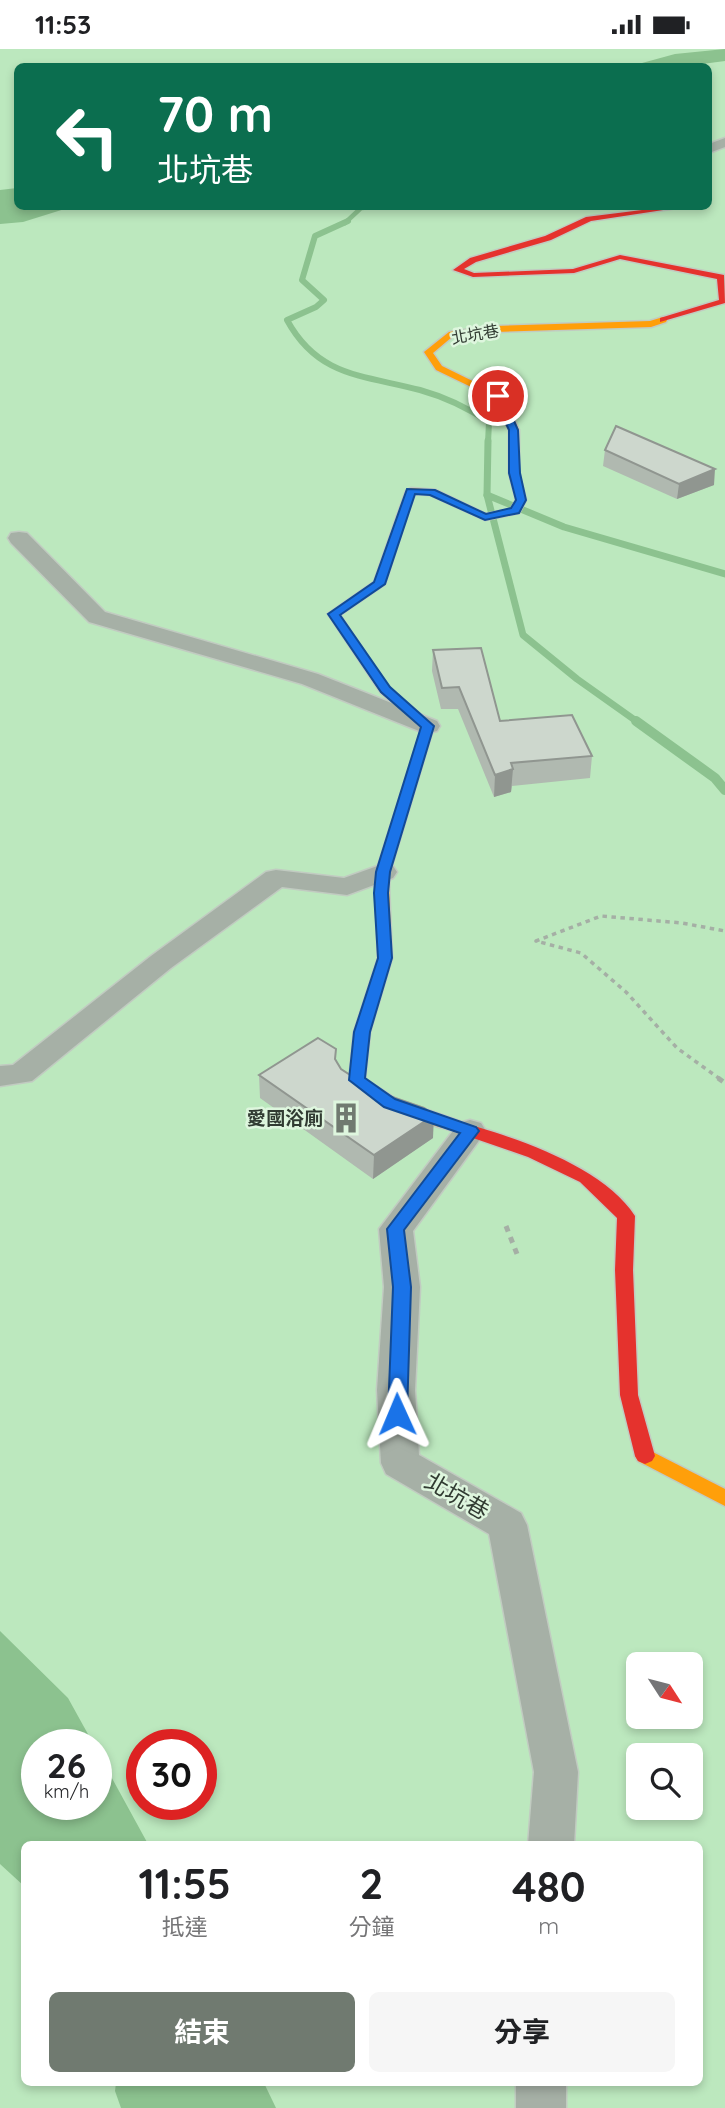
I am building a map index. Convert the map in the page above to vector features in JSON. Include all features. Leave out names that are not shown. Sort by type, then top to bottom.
[{"type":"street","name":"北坑巷","points":[[428,726],[385,690],[334,614],[379,584],[411,491],[432,492],[485,517],[515,511],[521,500],[514,473],[513,430],[498,396],[439,368],[428,352],[449,335],[496,329],[651,324],[723,301],[722,277],[621,257],[574,271],[473,275],[457,270],[473,260],[548,238],[589,219],[656,210]]},
{"type":"street","points":[[19,538],[97,617],[310,679],[428,726],[383,872],[381,893],[385,958],[362,1032],[357,1080],[390,1103],[534,1153],[586,1178],[626,1216],[624,1270],[629,1395],[645,1457],[725,1498]]},
{"type":"street","points":[[0,1076],[21,1074],[162,962],[276,878],[347,887],[383,872]]},
{"type":"street","name":"北坑巷","points":[[470,1131],[396,1229],[402,1287],[396,1389],[400,1463],[507,1525],[556,1772],[551,1841]]},
{"type":"street","points":[[541,2086],[541,2108]]},
{"type":"path","points":[[725,931],[682,923],[601,916],[536,941],[581,953],[626,992],[677,1048],[725,1083]]},
{"type":"path","points":[[506,1226],[517,1254]]},
{"type":"shaded area","points":[[0,49],[725,49],[725,2108],[0,2108]]},
{"type":"shaded area","points":[[725,49],[725,61],[642,63],[675,54]]},
{"type":"shaded area","points":[[14,188],[14,210],[61,210],[23,222],[0,224],[0,190]]},
{"type":"shaded area","points":[[0,1631],[68,1698],[85,1729],[21,1729],[21,1820],[112,1820],[112,1778],[126,1804],[126,1820],[135,1820],[146,1841],[21,1841],[21,1883],[0,1864]]},
{"type":"shaded area","points":[[116,2086],[265,2086],[276,2108],[121,2108]]},
{"type":"building","points":[[616,426],[715,469],[679,484],[605,450]]},
{"type":"building","points":[[481,648],[500,721],[572,715],[592,756],[511,763],[513,769],[495,775],[459,687],[442,688],[433,650]]},
{"type":"building","points":[[318,1038],[336,1049],[335,1059],[341,1069],[375,1091],[424,1108],[434,1115],[374,1155],[259,1075]]},
{"type":"waterway","points":[[346,222],[359,210]]},
{"type":"waterway","points":[[346,222],[315,236],[302,280],[324,300],[316,307],[287,320],[299,339],[313,353],[344,371],[420,390],[456,403],[489,422],[488,443]]},
{"type":"waterway","points":[[487,495],[488,441]]},
{"type":"waterway","points":[[487,495],[564,527],[725,574]]},
{"type":"waterway","points":[[487,495],[523,635],[577,679],[639,723]]},
{"type":"waterway","points":[[636,721],[715,778],[725,790]]},
{"type":"traffic: slow","points":[[402,516],[411,491],[432,492],[485,517],[515,511],[521,500],[514,473],[514,430],[498,396],[439,368],[428,352],[449,335],[496,329],[651,324],[663,320]]},
{"type":"traffic: slow","points":[[382,887],[385,958],[362,1032],[357,1081],[390,1103],[453,1125]]},
{"type":"traffic: slow","points":[[645,1456],[725,1498]]},
{"type":"traffic: jam","points":[[656,210],[589,219],[548,238],[473,260],[457,270],[473,275],[574,271],[620,257],[721,277],[723,301],[663,320]]},
{"type":"traffic: jam","points":[[382,887],[383,872],[428,726],[385,690],[334,614],[379,584],[402,516]]},
{"type":"traffic: jam","points":[[453,1125],[534,1153],[586,1178],[626,1216],[624,1270],[629,1395],[645,1456]]},
{"type":"place","name":"愛國浴廁","points":[[346,1118]]},
{"type":"route","points":[[397,1414],[402,1287],[396,1229],[470,1131],[390,1103],[357,1080],[362,1032],[385,958],[381,893],[383,872],[428,726],[385,690],[334,614],[379,584],[411,491],[432,492],[485,517],[515,511],[521,500],[514,473],[513,430],[498,396]]}]
